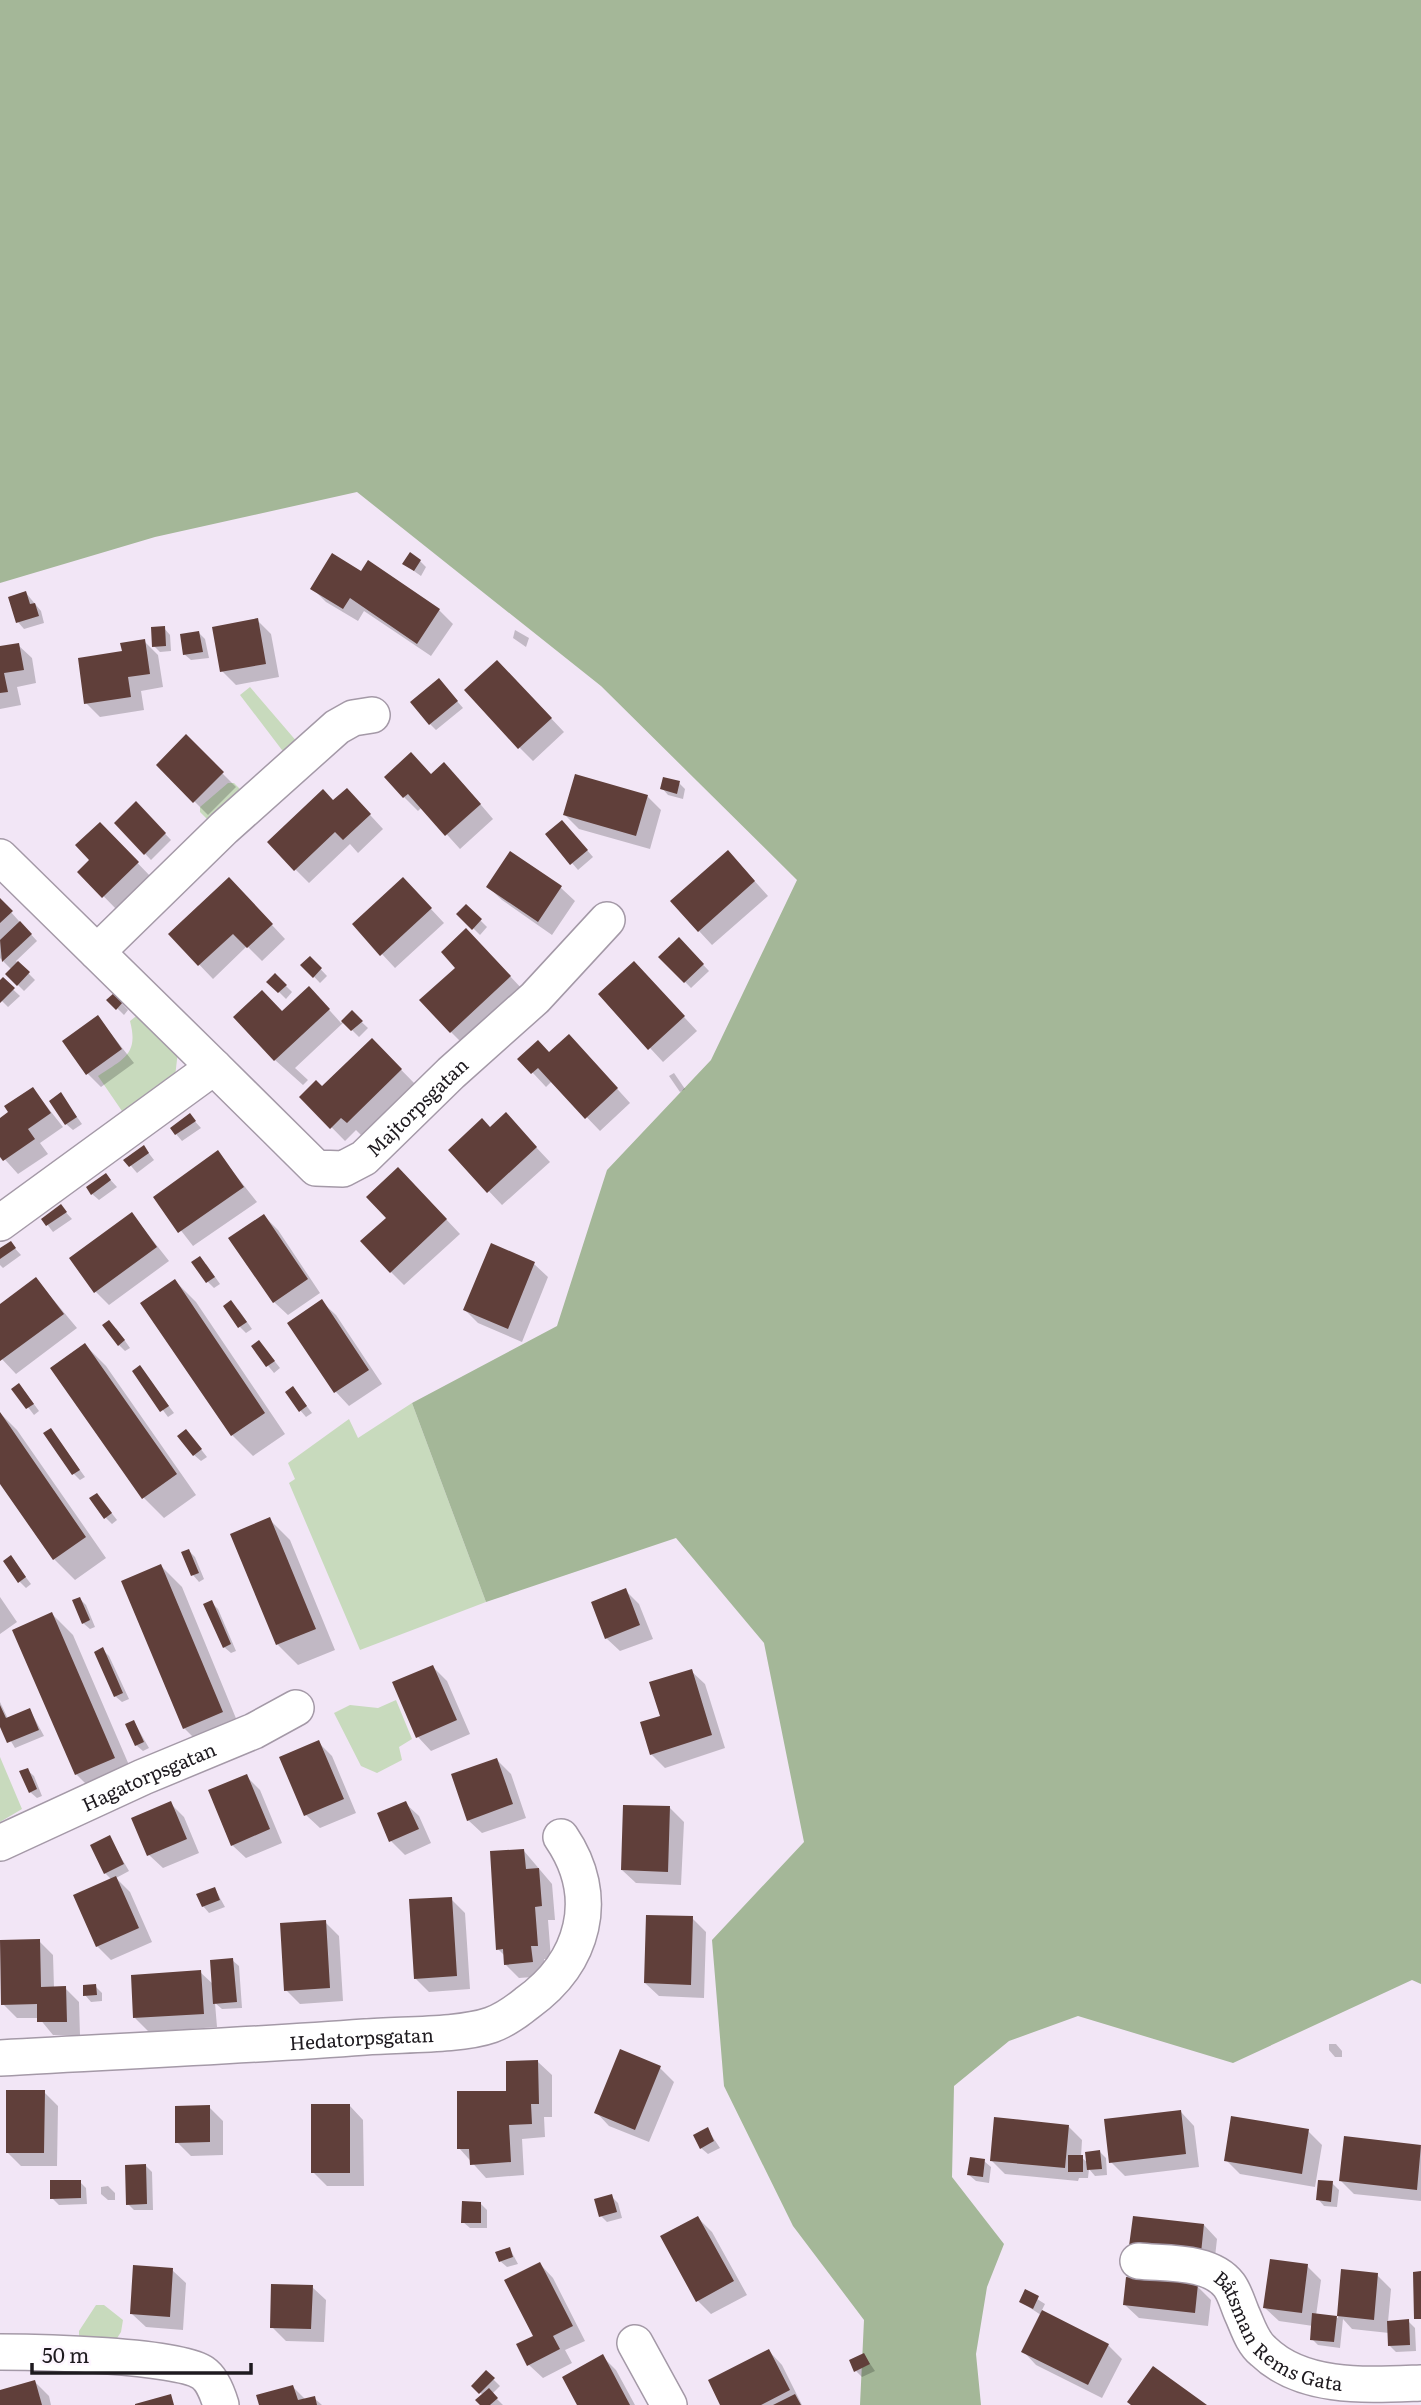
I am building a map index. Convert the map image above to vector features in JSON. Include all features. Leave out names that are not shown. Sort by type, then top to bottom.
[{"type":"street","points":[[97,952],[225,828],[337,727],[353,718],[372,715]]},
{"type":"street","name":"Majtorpsgatan","points":[[0,857],[316,1168],[343,1170],[358,1163],[383,1142],[451,1073],[535,998],[607,920]]},
{"type":"street","points":[[0,1223],[214,1067]]},
{"type":"street","name":"Hagatorpsgatan","points":[[0,1843],[143,1777],[254,1731],[296,1708]]},
{"type":"street","name":"Hedatorpsgatan","points":[[0,2058],[312,2041],[471,2029],[503,2021],[551,1983],[572,1955],[580,1934],[583,1914],[580,1872],[561,1838]]},
{"type":"street","name":"Båtsman Rems Gata","points":[[1138,2261],[1203,2268],[1229,2284],[1254,2341],[1262,2351],[1292,2371],[1329,2381],[1367,2385],[1421,2383]]},
{"type":"street","points":[[635,2343],[670,2405]]},
{"type":"street","points":[[0,2352],[59,2353],[180,2364],[203,2373],[218,2395],[221,2405]]},
{"type":"green space","points":[[0,0],[1421,0],[1421,1984],[1412,1980],[1233,2063],[1078,2016],[1009,2041],[954,2086],[952,2177],[1004,2244],[987,2287],[976,2354],[981,2405],[860,2405],[864,2320],[793,2226],[724,2086],[712,1940],[804,1842],[764,1643],[676,1538],[486,1602],[412,1403],[557,1326],[607,1170],[711,1060],[797,880],[601,686],[357,492],[155,537],[0,583]]},
{"type":"green space","points":[[250,687],[298,743],[285,754],[240,695]]},
{"type":"green space","points":[[228,783],[234,783],[243,792],[211,823],[200,812],[200,807]]},
{"type":"green space","points":[[140,1013],[178,1051],[175,1077],[124,1114],[98,1076],[127,1055],[132,1042],[130,1021]]},
{"type":"green space","points":[[412,1403],[486,1602],[360,1650],[289,1483],[295,1479],[288,1463],[349,1419],[358,1438]]},
{"type":"green space","points":[[396,1700],[412,1739],[399,1747],[402,1760],[377,1773],[361,1766],[334,1713],[350,1705],[378,1708]]},
{"type":"green space","points":[[0,1757],[22,1809],[0,1822]]},
{"type":"green space","points":[[96,2305],[104,2305],[123,2320],[121,2332],[112,2346],[79,2338],[79,2331]]},
{"type":"building","points":[[410,552],[421,560],[414,571],[402,564]]},
{"type":"building","points":[[332,553],[361,571],[368,560],[440,609],[417,644],[350,598],[343,609],[310,589]]},
{"type":"building","points":[[26,591],[30,604],[35,603],[39,616],[16,623],[8,597]]},
{"type":"building","points":[[258,618],[266,664],[220,672],[212,627]]},
{"type":"building","points":[[165,626],[166,646],[152,647],[151,627]]},
{"type":"building","points":[[199,631],[203,652],[183,655],[180,634]]},
{"type":"building","points":[[145,639],[150,674],[128,677],[131,697],[84,704],[78,658],[122,651],[120,643]]},
{"type":"building","points":[[19,643],[24,670],[4,673],[8,692],[0,693],[0,646]]},
{"type":"building","points":[[497,660],[552,718],[518,749],[464,690]]},
{"type":"building","points":[[439,678],[458,701],[429,725],[410,702]]},
{"type":"building","points":[[186,734],[224,772],[193,803],[156,765]]},
{"type":"building","points":[[411,752],[431,774],[444,762],[481,804],[445,836],[408,794],[403,798],[384,777]]},
{"type":"building","points":[[575,774],[648,795],[636,836],[563,815]]},
{"type":"building","points":[[663,777],[680,781],[677,794],[660,789]]},
{"type":"building","points":[[347,788],[371,814],[343,840],[335,832],[294,871],[267,842],[323,789],[333,800]]},
{"type":"building","points":[[136,801],[166,833],[144,855],[114,823]]},
{"type":"building","points":[[562,820],[588,850],[570,865],[545,834]]},
{"type":"building","points":[[100,822],[139,862],[102,898],[77,872],[89,860],[75,845]]},
{"type":"building","points":[[728,850],[755,881],[698,932],[670,901]]},
{"type":"building","points":[[510,851],[562,886],[538,922],[486,887]]},
{"type":"building","points":[[229,877],[273,924],[247,948],[233,934],[198,966],[168,934]]},
{"type":"building","points":[[403,877],[432,908],[380,956],[352,924]]},
{"type":"building","points":[[0,898],[13,911],[0,923]]},
{"type":"building","points":[[466,904],[482,919],[472,930],[456,914]]},
{"type":"building","points":[[20,921],[32,934],[2,962],[0,940]]},
{"type":"building","points":[[466,928],[511,976],[450,1033],[419,1000],[455,968],[441,952]]},
{"type":"building","points":[[679,937],[704,964],[684,983],[658,957]]},
{"type":"building","points":[[310,956],[322,968],[313,978],[300,965]]},
{"type":"building","points":[[18,961],[30,972],[17,986],[5,974]]},
{"type":"building","points":[[634,961],[685,1016],[648,1050],[598,994]]},
{"type":"building","points":[[275,973],[287,985],[278,993],[266,982]]},
{"type":"building","points":[[3,977],[15,988],[0,1003],[0,980]]},
{"type":"building","points":[[309,986],[330,1009],[274,1061],[233,1017],[262,990],[282,1011]]},
{"type":"building","points":[[114,993],[123,1002],[116,1010],[106,1000]]},
{"type":"building","points":[[352,1010],[363,1021],[351,1031],[341,1021]]},
{"type":"building","points":[[98,1015],[122,1049],[86,1075],[62,1041]]},
{"type":"building","points":[[569,1034],[618,1088],[585,1119],[538,1068],[531,1074],[517,1059],[538,1040],[549,1052]]},
{"type":"building","points":[[372,1038],[402,1069],[347,1123],[341,1118],[330,1129],[299,1097],[316,1080],[322,1086]]},
{"type":"building","points":[[33,1087],[51,1113],[28,1129],[35,1139],[3,1161],[0,1157],[0,1118],[8,1112],[4,1106]]},
{"type":"building","points":[[61,1092],[77,1117],[65,1125],[49,1101]]},
{"type":"building","points":[[506,1112],[537,1147],[487,1193],[448,1150],[482,1118],[490,1127]]},
{"type":"building","points":[[190,1113],[196,1121],[175,1135],[170,1128]]},
{"type":"building","points":[[144,1145],[149,1153],[129,1167],[123,1160]]},
{"type":"building","points":[[218,1150],[244,1187],[178,1233],[153,1197]]},
{"type":"building","points":[[398,1167],[447,1219],[390,1273],[360,1241],[386,1218],[366,1197]]},
{"type":"building","points":[[106,1173],[111,1180],[91,1195],[86,1187]]},
{"type":"building","points":[[61,1204],[67,1212],[46,1226],[41,1219]]},
{"type":"building","points":[[132,1212],[157,1247],[94,1293],[69,1258]]},
{"type":"building","points":[[264,1214],[308,1279],[273,1303],[228,1238]]},
{"type":"building","points":[[11,1241],[16,1248],[0,1259],[0,1248]]},
{"type":"building","points":[[491,1243],[535,1262],[508,1329],[463,1310]]},
{"type":"building","points":[[200,1256],[215,1277],[206,1283],[191,1262]]},
{"type":"building","points":[[36,1277],[64,1314],[0,1361],[0,1304]]},
{"type":"building","points":[[175,1279],[265,1413],[231,1436],[140,1303]]},
{"type":"building","points":[[322,1299],[369,1370],[334,1393],[287,1323]]},
{"type":"building","points":[[231,1300],[247,1322],[238,1328],[223,1306]]},
{"type":"building","points":[[109,1320],[125,1340],[118,1346],[102,1325]]},
{"type":"building","points":[[259,1340],[275,1361],[266,1367],[251,1346]]},
{"type":"building","points":[[85,1343],[177,1474],[142,1499],[50,1368]]},
{"type":"building","points":[[140,1365],[169,1406],[160,1412],[132,1371]]},
{"type":"building","points":[[19,1383],[34,1404],[26,1409],[11,1389]]},
{"type":"building","points":[[293,1386],[307,1406],[299,1412],[285,1392]]},
{"type":"building","points":[[0,1412],[86,1537],[53,1560],[0,1484]]},
{"type":"building","points":[[51,1428],[80,1470],[72,1475],[43,1433]]},
{"type":"building","points":[[186,1429],[202,1449],[193,1456],[177,1436]]},
{"type":"building","points":[[97,1493],[112,1513],[104,1519],[89,1498]]},
{"type":"building","points":[[270,1517],[316,1629],[276,1645],[230,1534]]},
{"type":"building","points":[[189,1549],[199,1573],[191,1576],[181,1552]]},
{"type":"building","points":[[11,1555],[26,1577],[18,1583],[3,1561]]},
{"type":"building","points":[[161,1564],[223,1712],[183,1729],[121,1581]]},
{"type":"building","points":[[626,1588],[640,1625],[605,1639],[591,1602]]},
{"type":"building","points":[[80,1597],[90,1620],[82,1624],[72,1600]]},
{"type":"building","points":[[212,1600],[231,1644],[223,1648],[203,1604]]},
{"type":"building","points":[[52,1612],[115,1758],[75,1775],[12,1630]]},
{"type":"building","points":[[103,1647],[123,1693],[114,1697],[94,1652]]},
{"type":"building","points":[[433,1665],[457,1720],[416,1738],[392,1682]]},
{"type":"building","points":[[692,1669],[712,1735],[650,1755],[640,1722],[660,1716],[649,1682]]},
{"type":"building","points":[[0,1705],[6,1718],[30,1708],[39,1730],[7,1743],[0,1727]]},
{"type":"building","points":[[134,1720],[144,1742],[135,1746],[125,1724]]},
{"type":"building","points":[[319,1740],[344,1799],[304,1816],[279,1757]]},
{"type":"building","points":[[497,1758],[513,1804],[467,1821],[451,1774]]},
{"type":"building","points":[[28,1768],[37,1789],[29,1793],[19,1771]]},
{"type":"building","points":[[247,1774],[270,1829],[231,1846],[208,1790]]},
{"type":"building","points":[[171,1801],[187,1839],[147,1856],[131,1818]]},
{"type":"building","points":[[406,1801],[419,1829],[389,1842],[377,1813]]},
{"type":"building","points":[[623,1805],[670,1806],[668,1872],[621,1870]]},
{"type":"building","points":[[110,1835],[124,1864],[104,1874],[90,1845]]},
{"type":"building","points":[[524,1849],[526,1869],[539,1868],[542,1906],[535,1907],[538,1946],[531,1946],[533,1962],[504,1965],[503,1949],[496,1950],[490,1851]]},
{"type":"building","points":[[116,1876],[139,1928],[96,1947],[73,1895]]},
{"type":"building","points":[[215,1887],[220,1900],[202,1907],[196,1894]]},
{"type":"building","points":[[452,1897],[457,1976],[414,1979],[409,1899]]},
{"type":"building","points":[[646,1915],[693,1916],[691,1985],[644,1983]]},
{"type":"building","points":[[326,1920],[330,1988],[284,1991],[280,1923]]},
{"type":"building","points":[[40,1939],[41,1987],[66,1986],[67,2022],[37,2022],[37,2004],[1,2005],[0,1940]]},
{"type":"building","points":[[233,1958],[237,2002],[213,2004],[210,1960]]},
{"type":"building","points":[[201,1970],[204,2014],[133,2018],[131,1975]]},
{"type":"building","points":[[96,1984],[97,1995],[83,1996],[83,1985]]},
{"type":"building","points":[[620,2049],[661,2066],[635,2130],[594,2113]]},
{"type":"building","points":[[538,2060],[539,2104],[531,2104],[532,2124],[509,2125],[511,2162],[470,2165],[469,2149],[457,2149],[457,2091],[506,2091],[506,2061]]},
{"type":"building","points":[[6,2090],[45,2090],[44,2153],[6,2153]]},
{"type":"building","points":[[311,2104],[350,2104],[350,2173],[311,2173]]},
{"type":"building","points":[[210,2105],[210,2142],[175,2143],[175,2106]]},
{"type":"building","points":[[1181,2110],[1186,2154],[1109,2163],[1104,2119]]},
{"type":"building","points":[[1231,2116],[1309,2129],[1302,2174],[1224,2161]]},
{"type":"building","points":[[994,2117],[1069,2125],[1065,2168],[990,2161]]},
{"type":"building","points":[[708,2127],[714,2141],[700,2149],[693,2135]]},
{"type":"building","points":[[1344,2136],[1421,2145],[1417,2190],[1339,2181]]},
{"type":"building","points":[[1100,2150],[1102,2169],[1087,2170],[1085,2152]]},
{"type":"building","points":[[1068,2155],[1083,2155],[1083,2172],[1068,2172]]},
{"type":"building","points":[[970,2157],[985,2159],[983,2177],[967,2175]]},
{"type":"building","points":[[146,2164],[147,2204],[126,2205],[125,2165]]},
{"type":"building","points":[[50,2180],[81,2180],[81,2198],[50,2199]]},
{"type":"building","points":[[1318,2180],[1333,2181],[1331,2202],[1316,2200]]},
{"type":"building","points":[[612,2194],[617,2212],[599,2217],[594,2199]]},
{"type":"building","points":[[462,2201],[481,2202],[481,2223],[461,2223]]},
{"type":"building","points":[[698,2216],[734,2281],[696,2302],[660,2236]]},
{"type":"building","points":[[1133,2216],[1204,2224],[1201,2253],[1129,2246]]},
{"type":"building","points":[[510,2247],[513,2257],[499,2262],[495,2252]]},
{"type":"building","points":[[1270,2259],[1308,2264],[1302,2313],[1263,2308]]},
{"type":"building","points":[[540,2262],[573,2326],[553,2336],[560,2349],[527,2366],[516,2344],[533,2336],[504,2280]]},
{"type":"building","points":[[133,2265],[173,2268],[170,2317],[130,2314]]},
{"type":"building","points":[[1341,2269],[1378,2273],[1374,2320],[1337,2316]]},
{"type":"building","points":[[1421,2271],[1421,2319],[1414,2319],[1413,2272]]},
{"type":"building","points":[[1126,2277],[1198,2284],[1195,2313],[1123,2305]]},
{"type":"building","points":[[271,2284],[313,2285],[311,2329],[270,2328]]},
{"type":"building","points":[[1025,2289],[1039,2296],[1033,2309],[1019,2302]]},
{"type":"building","points":[[1042,2310],[1109,2344],[1088,2385],[1021,2352]]},
{"type":"building","points":[[1312,2313],[1337,2316],[1334,2342],[1310,2340]]},
{"type":"building","points":[[1409,2319],[1410,2345],[1388,2346],[1387,2321]]},
{"type":"building","points":[[769,2349],[790,2390],[761,2405],[720,2405],[708,2380]]},
{"type":"building","points":[[864,2353],[870,2364],[854,2372],[849,2360]]},
{"type":"building","points":[[603,2354],[630,2405],[577,2405],[562,2377]]},
{"type":"building","points":[[1153,2366],[1207,2405],[1131,2405],[1127,2402]]},
{"type":"building","points":[[486,2370],[495,2378],[479,2394],[471,2386]]},
{"type":"building","points":[[35,2380],[42,2405],[0,2405],[0,2390]]},
{"type":"building","points":[[293,2385],[298,2400],[315,2396],[317,2405],[259,2405],[256,2395]]},
{"type":"building","points":[[489,2388],[498,2398],[490,2405],[480,2405],[475,2400]]},
{"type":"building","points":[[171,2394],[174,2405],[135,2405],[135,2404]]},
{"type":"building","points":[[795,2394],[801,2405],[773,2405]]}]
